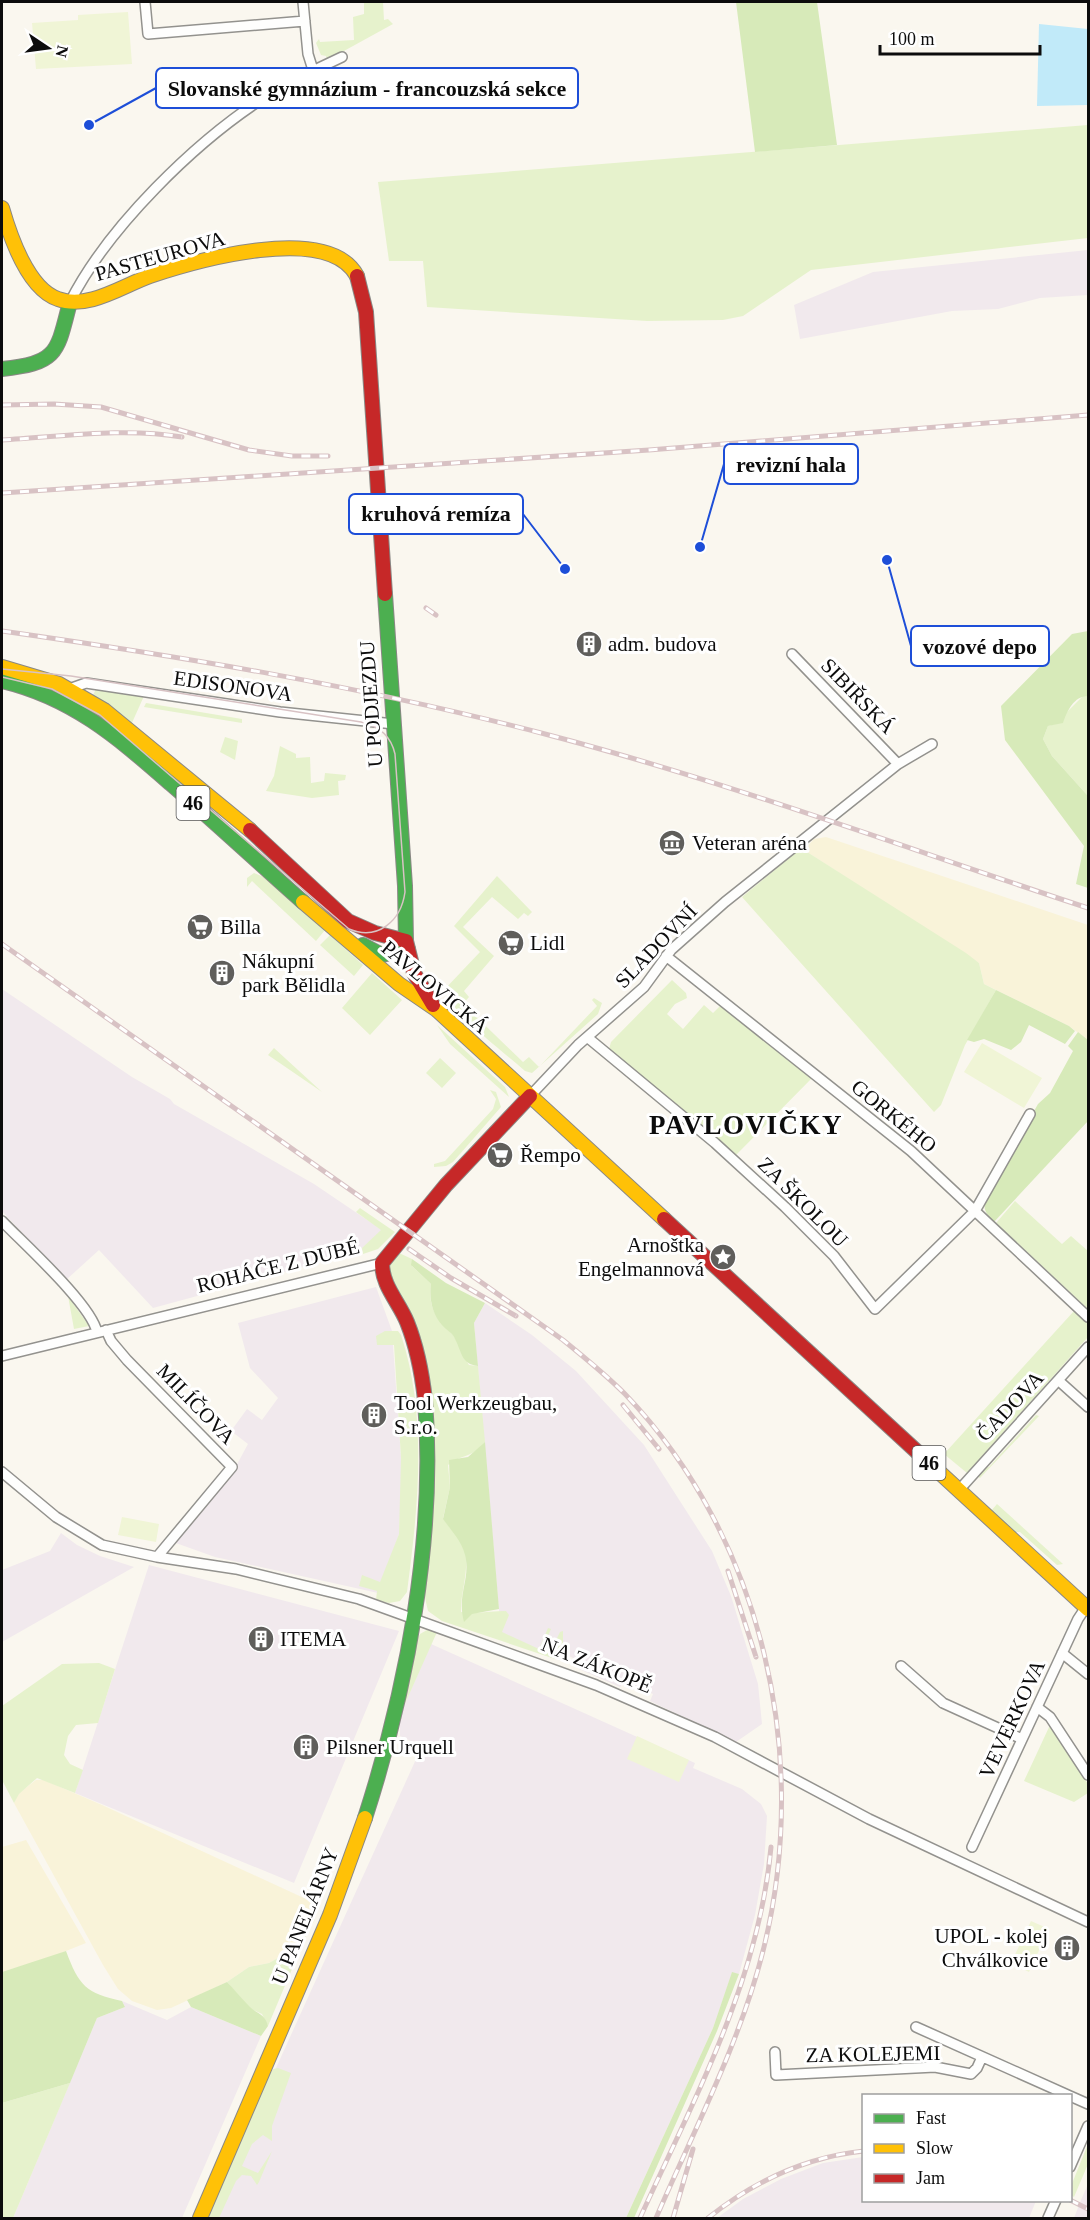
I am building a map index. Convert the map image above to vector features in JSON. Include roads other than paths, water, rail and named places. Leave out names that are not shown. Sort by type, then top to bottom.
[{"type":"main road","points":[[2,369],[36,365],[53,355],[60,342],[70,302],[55,298],[38,286],[3,215]]},
{"type":"main road","name":"PASTEUROVA","points":[[70,302],[166,271],[233,256],[306,248],[330,252],[350,266],[362,289],[371,387]]},
{"type":"main road","name":"U PODJEZDU","points":[[371,387],[407,945],[414,973],[437,1010]]},
{"type":"main road","name":"46","points":[[2,667],[41,677],[67,695],[104,710],[247,827],[343,916],[364,929],[407,945]]},
{"type":"main road","name":"46","points":[[2,681],[67,695]]},
{"type":"main road","name":"PAVLOVICKÁ","points":[[67,695],[414,997],[437,1010],[959,1490]]},
{"type":"main road","points":[[339,933],[378,955],[390,955],[407,945]]},
{"type":"main road","name":"ROHÁČE Z DUBÉ","points":[[382,1263],[446,1185],[530,1096]]},
{"type":"main road","points":[[382,1263],[382,1274],[407,1321],[423,1379],[426,1454],[424,1507],[412,1617]]},
{"type":"main road","name":"46","points":[[959,1490],[1087,1608]]},
{"type":"main road","name":"U PANELÁRNY","points":[[200,2218],[333,1906],[361,1832],[396,1709],[412,1617]]},
{"type":"street","points":[[145,2],[148,34],[305,21]]},
{"type":"street","points":[[303,2],[313,70]]},
{"type":"street","points":[[70,302],[82,279],[112,238],[156,188],[209,140],[256,103],[313,70],[342,57]]},
{"type":"street","name":"SIBIŘSKÁ","points":[[792,654],[898,764]]},
{"type":"street","name":"EDISONOVA","points":[[67,695],[86,683],[280,712],[394,724]]},
{"type":"street","name":"SLADOVNÍ","points":[[530,1096],[587,1037],[644,987],[666,956],[744,886],[898,764],[932,744]]},
{"type":"street","name":"GORKÉHO","points":[[666,956],[911,1151],[1089,1317]]},
{"type":"street","name":"ZA ŠKOLOU","points":[[587,1037],[715,1143],[821,1242],[875,1310],[972,1208]]},
{"type":"street","points":[[972,1208],[1030,1114]]},
{"type":"street","points":[[2,1221],[81,1305],[101,1331]]},
{"type":"street","name":"ROHÁČE Z DUBÉ","points":[[2,1356],[382,1263]]},
{"type":"street","name":"MILÍČOVA","points":[[101,1331],[232,1467],[158,1557]]},
{"type":"street","name":"ČADOVA","points":[[959,1490],[1089,1347]]},
{"type":"street","points":[[1059,1381],[1089,1407]]},
{"type":"street","name":"NA ZÁKOPĚ","points":[[2,1472],[49,1511],[90,1539],[120,1551],[236,1569],[296,1582],[412,1617],[596,1685],[715,1737],[869,1819],[1089,1922]]},
{"type":"street","name":"VEVERKOVA","points":[[972,1847],[1062,1653],[1087,1608]]},
{"type":"street","points":[[1062,1653],[1089,1674]]},
{"type":"street","points":[[901,1666],[943,1702],[1022,1739]]},
{"type":"street","points":[[1037,1707],[1050,1717],[1089,1775]]},
{"type":"street","name":"ZA KOLEJEMI","points":[[916,2027],[1066,2094]]},
{"type":"street","name":"ZA KOLEJEMI","points":[[775,2052],[776,2074],[935,2067],[971,2074],[978,2068],[982,2056]]},
{"type":"street","name":"ZA KOLEJEMI","points":[[1072,2097],[1089,2104]]},
{"type":"street","points":[[1072,2165],[1089,2126]]},
{"type":"street","points":[[1048,2218],[1055,2202]]},
{"type":"water","points":[[1039,24],[1088,29],[1088,105],[1037,106]]},
{"type":"tram line","points":[[2,669],[71,676],[361,722],[379,729],[391,742],[395,754],[405,892],[399,912],[393,920],[378,930],[360,932],[349,929],[100,715],[52,689],[2,677]]},
{"type":"railway","points":[[2,405],[54,404],[101,407],[249,450],[292,456],[328,456]]},
{"type":"railway","points":[[2,493],[649,450],[1088,415]]},
{"type":"railway","points":[[2,440],[114,433],[182,437]]},
{"type":"railway","points":[[426,608],[436,615]]},
{"type":"railway","points":[[2,631],[139,651],[275,675],[410,702],[545,734],[682,773],[1088,908]]},
{"type":"railway","points":[[2,944],[563,1340],[625,1394],[673,1451],[712,1514],[742,1582],[764,1653],[777,1726],[782,1800],[777,1874],[764,1947],[743,2017],[716,2085],[656,2218]]},
{"type":"railway","points":[[409,1249],[451,1278],[516,1316]]},
{"type":"railway","points":[[623,1405],[659,1449]]},
{"type":"railway","points":[[728,1571],[756,1657]]},
{"type":"railway","points":[[640,2218],[702,2083],[739,1991],[764,1896],[771,1847]]},
{"type":"railway","points":[[673,2218],[693,2149]]},
{"type":"railway","points":[[708,2218],[743,2193],[781,2173],[821,2159],[862,2151]]},
{"type":"railway","points":[[1072,2201],[1088,2209]]},
{"type":"place","name":"Slovanské gymnázium - francouzská sekce","points":[[89,125]]},
{"type":"place","name":"revizní hala","points":[[700,547]]},
{"type":"place","name":"vozové depo","points":[[887,560]]},
{"type":"place","name":"kruhová remíza","points":[[565,569]]},
{"type":"place","name":"adm. budova","points":[[589,644]]},
{"type":"place","name":"Veteran aréna","points":[[672,843]]},
{"type":"place","name":"Billa","points":[[200,927]]},
{"type":"place","name":"Lidl","points":[[511,943]]},
{"type":"place","name":"Nákupní park Bělidla","points":[[222,973]]},
{"type":"place","name":"Řempo","points":[[500,1155]]},
{"type":"place","name":"Arnoštka Engelmannová","points":[[723,1257]]},
{"type":"place","name":"Tool Werkzeugbau, S.r.o.","points":[[374,1415]]},
{"type":"place","name":"ITEMA","points":[[261,1639]]},
{"type":"place","name":"Pilsner Urquell","points":[[306,1747]]},
{"type":"place","name":"UPOL - kolej Chválkovice","points":[[1067,1948]]},
{"type":"district","name":"PAVLOVIČKY","points":[[746,1125]]}]
